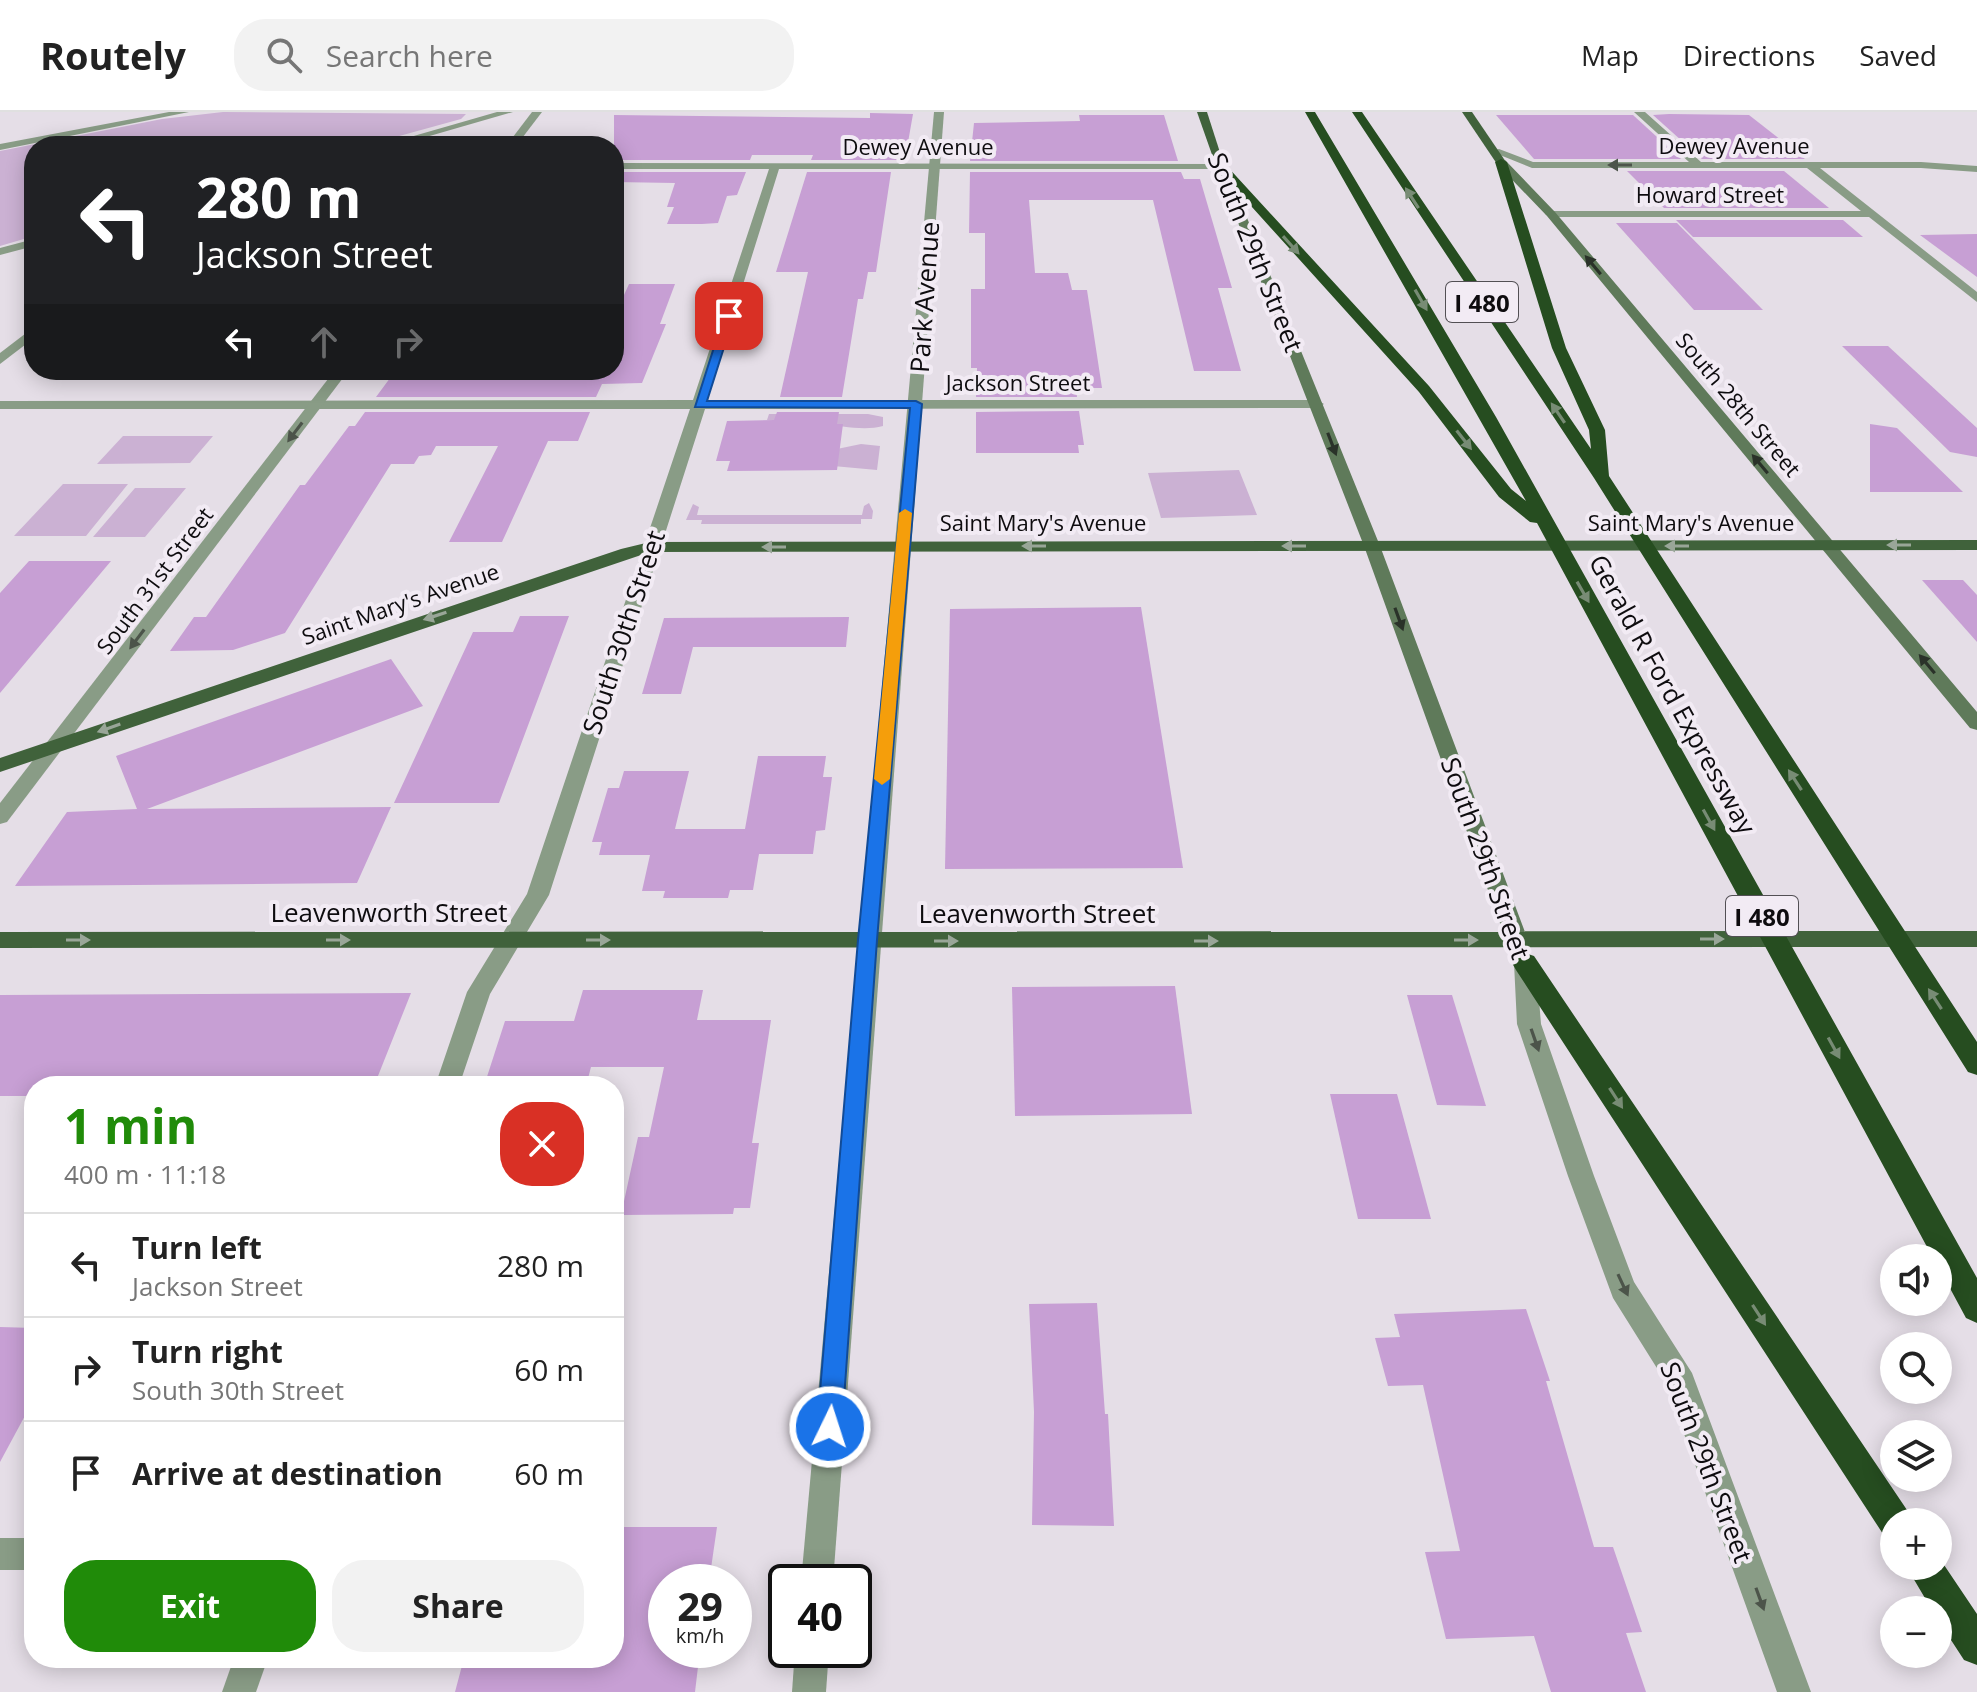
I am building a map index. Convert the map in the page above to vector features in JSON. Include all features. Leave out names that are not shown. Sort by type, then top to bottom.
[{"type":"highway","name":"Gerald R Ford Expressway","points":[[1310,112],[1488,417],[1977,1308]]},
{"type":"highway","name":"Gerald R Ford Expressway","points":[[1357,112],[1602,478],[1977,1064]]},
{"type":"highway","points":[[1498,157],[1559,348],[1597,430],[1602,478]]},
{"type":"highway","points":[[1221,166],[1424,389],[1505,493],[1545,525]]},
{"type":"highway","points":[[1521,952],[1886,1508]]},
{"type":"highway","points":[[1933,1580],[1977,1647]]},
{"type":"main road","name":"South 29th Street","points":[[1202,112],[1233,201],[1372,546],[1521,952]]},
{"type":"main road","name":"South 28th Street","points":[[1467,112],[1498,157],[1551,214],[1977,724]]},
{"type":"main road","name":"Saint Mary's Avenue","points":[[0,765],[408,625],[650,547],[1977,545]]},
{"type":"main road","name":"Leavenworth Street","points":[[0,940],[868,940],[1521,952],[1634,939],[1977,939]]},
{"type":"street","points":[[58,136],[184,112]]},
{"type":"street","points":[[420,136],[508,112]]},
{"type":"street","points":[[519,136],[537,112]]},
{"type":"street","name":"Park Avenue","points":[[818,1564],[939,112]]},
{"type":"street","points":[[1639,112],[1698,165]]},
{"type":"street","points":[[0,147],[24,142]]},
{"type":"street","name":"Dewey Avenue","points":[[1498,157],[1532,165],[1810,165],[1977,169]]},
{"type":"street","points":[[1810,165],[1977,298]]},
{"type":"street","name":"Dewey Avenue","points":[[624,166],[1221,166]]},
{"type":"street","name":"South 30th Street","points":[[450,1076],[479,992],[538,895],[775,166]]},
{"type":"street","points":[[1955,167],[1977,182]]},
{"type":"street","name":"Howard Street","points":[[1551,214],[1869,214]]},
{"type":"street","points":[[0,252],[24,245]]},
{"type":"street","points":[[0,360],[24,340]]},
{"type":"street","name":"South 31st Street","points":[[0,817],[335,380]]},
{"type":"street","name":"Jackson Street","points":[[0,405],[1317,404]]},
{"type":"street","name":"South 29th Street","points":[[1521,952],[1529,1024],[1581,1176],[1623,1289],[1677,1373],[1794,1692]]},
{"type":"street","points":[[0,1554],[24,1554]]},
{"type":"street","points":[[239,1692],[247,1668]]},
{"type":"street","points":[[809,1692],[811,1668]]},
{"type":"shaded area","points":[[223,112],[466,114],[461,119],[399,136],[76,136],[162,119]]},
{"type":"shaded area","points":[[24,146],[24,239],[0,246],[0,151]]},
{"type":"shaded area","points":[[769,414],[868,414],[883,417],[883,426],[861,428],[822,424],[822,420],[767,420]]},
{"type":"shaded area","points":[[123,436],[213,436],[190,463],[97,464]]},
{"type":"shaded area","points":[[861,444],[880,446],[877,470],[833,466],[837,449]]},
{"type":"shaded area","points":[[1239,470],[1257,515],[1161,518],[1148,473]]},
{"type":"shaded area","points":[[63,484],[128,484],[86,536],[14,536]]},
{"type":"shaded area","points":[[135,488],[186,488],[145,537],[93,537]]},
{"type":"shaded area","points":[[869,503],[873,511],[872,519],[861,519],[861,524],[701,524],[702,520],[686,520],[693,504],[699,507],[697,515],[862,515],[864,506]]},
{"type":"building","points":[[870,113],[913,114],[907,148],[901,150],[899,160],[811,160],[813,155],[752,155],[750,160],[624,160],[624,136],[614,136],[614,115],[870,118]]},
{"type":"building","points":[[1079,115],[1164,115],[1178,161],[970,161],[974,123],[1080,121]]},
{"type":"building","points":[[1496,115],[1633,115],[1681,159],[1534,159]]},
{"type":"building","points":[[1653,115],[1749,115],[1805,159],[1702,159]]},
{"type":"building","points":[[1627,171],[1784,171],[1829,208],[1664,208]]},
{"type":"building","points":[[624,172],[746,172],[737,195],[727,196],[718,223],[667,224],[674,207],[667,207],[675,183],[624,182]]},
{"type":"building","points":[[807,172],[891,172],[876,272],[868,272],[863,299],[858,299],[842,397],[780,397],[808,272],[776,272]]},
{"type":"building","points":[[970,172],[1181,172],[1184,179],[1200,179],[1232,288],[1218,288],[1241,371],[1194,371],[1153,200],[1029,200],[1035,273],[1068,273],[1072,290],[1087,290],[1102,388],[1076,388],[1077,397],[976,397],[977,368],[971,368],[971,289],[985,289],[985,233],[969,233]]},
{"type":"building","points":[[1676,220],[1843,220],[1863,237],[1693,237]]},
{"type":"building","points":[[1616,223],[1677,223],[1763,310],[1694,310]]},
{"type":"building","points":[[1977,234],[1977,277],[1920,235]]},
{"type":"building","points":[[629,284],[675,284],[660,324],[666,324],[642,383],[602,384],[596,397],[376,397],[389,380],[624,380],[624,295]]},
{"type":"building","points":[[1842,346],[1888,346],[1977,428],[1977,457],[1950,452]]},
{"type":"building","points":[[1079,411],[1084,445],[1078,445],[1079,453],[976,453],[976,412]]},
{"type":"building","points":[[365,412],[590,412],[578,441],[548,441],[502,542],[449,542],[498,446],[436,446],[431,455],[419,456],[414,464],[391,464],[285,633],[233,650],[170,651],[194,617],[206,617],[300,485],[305,485],[349,426],[355,426]]},
{"type":"building","points":[[777,412],[839,412],[837,424],[843,424],[837,470],[727,471],[730,461],[716,461],[727,421],[774,420]]},
{"type":"building","points":[[1870,424],[1897,428],[1963,492],[1870,492]]},
{"type":"building","points":[[29,561],[111,561],[0,693],[0,593]]},
{"type":"building","points":[[1922,580],[1963,580],[1977,595],[1977,642]]},
{"type":"building","points":[[1141,607],[1183,868],[945,869],[950,609]]},
{"type":"building","points":[[520,616],[569,616],[499,803],[394,803],[473,632],[513,632]]},
{"type":"building","points":[[849,617],[846,647],[693,647],[681,694],[642,694],[664,618]]},
{"type":"building","points":[[391,659],[423,706],[147,809],[391,807],[357,883],[15,886],[67,812],[137,809],[116,756]]},
{"type":"building","points":[[758,756],[826,756],[823,777],[832,777],[825,830],[816,831],[813,854],[759,854],[753,890],[730,890],[728,898],[663,898],[665,891],[642,891],[650,855],[599,855],[602,842],[592,842],[608,788],[619,788],[624,771],[689,771],[675,829],[745,829]]},
{"type":"building","points":[[1175,986],[1192,1114],[1015,1116],[1012,987]]},
{"type":"building","points":[[583,990],[703,990],[697,1020],[771,1020],[752,1143],[759,1143],[750,1208],[734,1208],[733,1214],[624,1215],[624,1201],[638,1137],[649,1137],[664,1067],[591,1067],[589,1076],[487,1076],[505,1021],[574,1021]]},
{"type":"building","points":[[411,993],[378,1076],[24,1076],[24,1096],[0,1096],[0,995]]},
{"type":"building","points":[[1407,995],[1452,995],[1486,1106],[1437,1105]]},
{"type":"building","points":[[1330,1094],[1397,1094],[1431,1219],[1358,1219]]},
{"type":"building","points":[[1097,1303],[1105,1414],[1108,1414],[1114,1526],[1032,1525],[1034,1412],[1029,1304]]},
{"type":"building","points":[[1526,1309],[1550,1381],[1546,1381],[1594,1547],[1613,1547],[1642,1632],[1626,1633],[1646,1692],[1551,1692],[1534,1636],[1446,1639],[1425,1552],[1460,1551],[1423,1385],[1388,1386],[1375,1338],[1400,1337],[1394,1314]]},
{"type":"building","points":[[0,1327],[24,1328],[24,1418],[0,1462]]},
{"type":"building","points":[[624,1527],[717,1527],[712,1564],[648,1564],[648,1668],[698,1668],[695,1692],[455,1692],[461,1668],[624,1668]]},
{"type":"slow traffic","points":[[882,779],[905,513]]},
{"type":"route","points":[[729,316],[700,404],[916,404],[868,940],[830,1427]]}]
